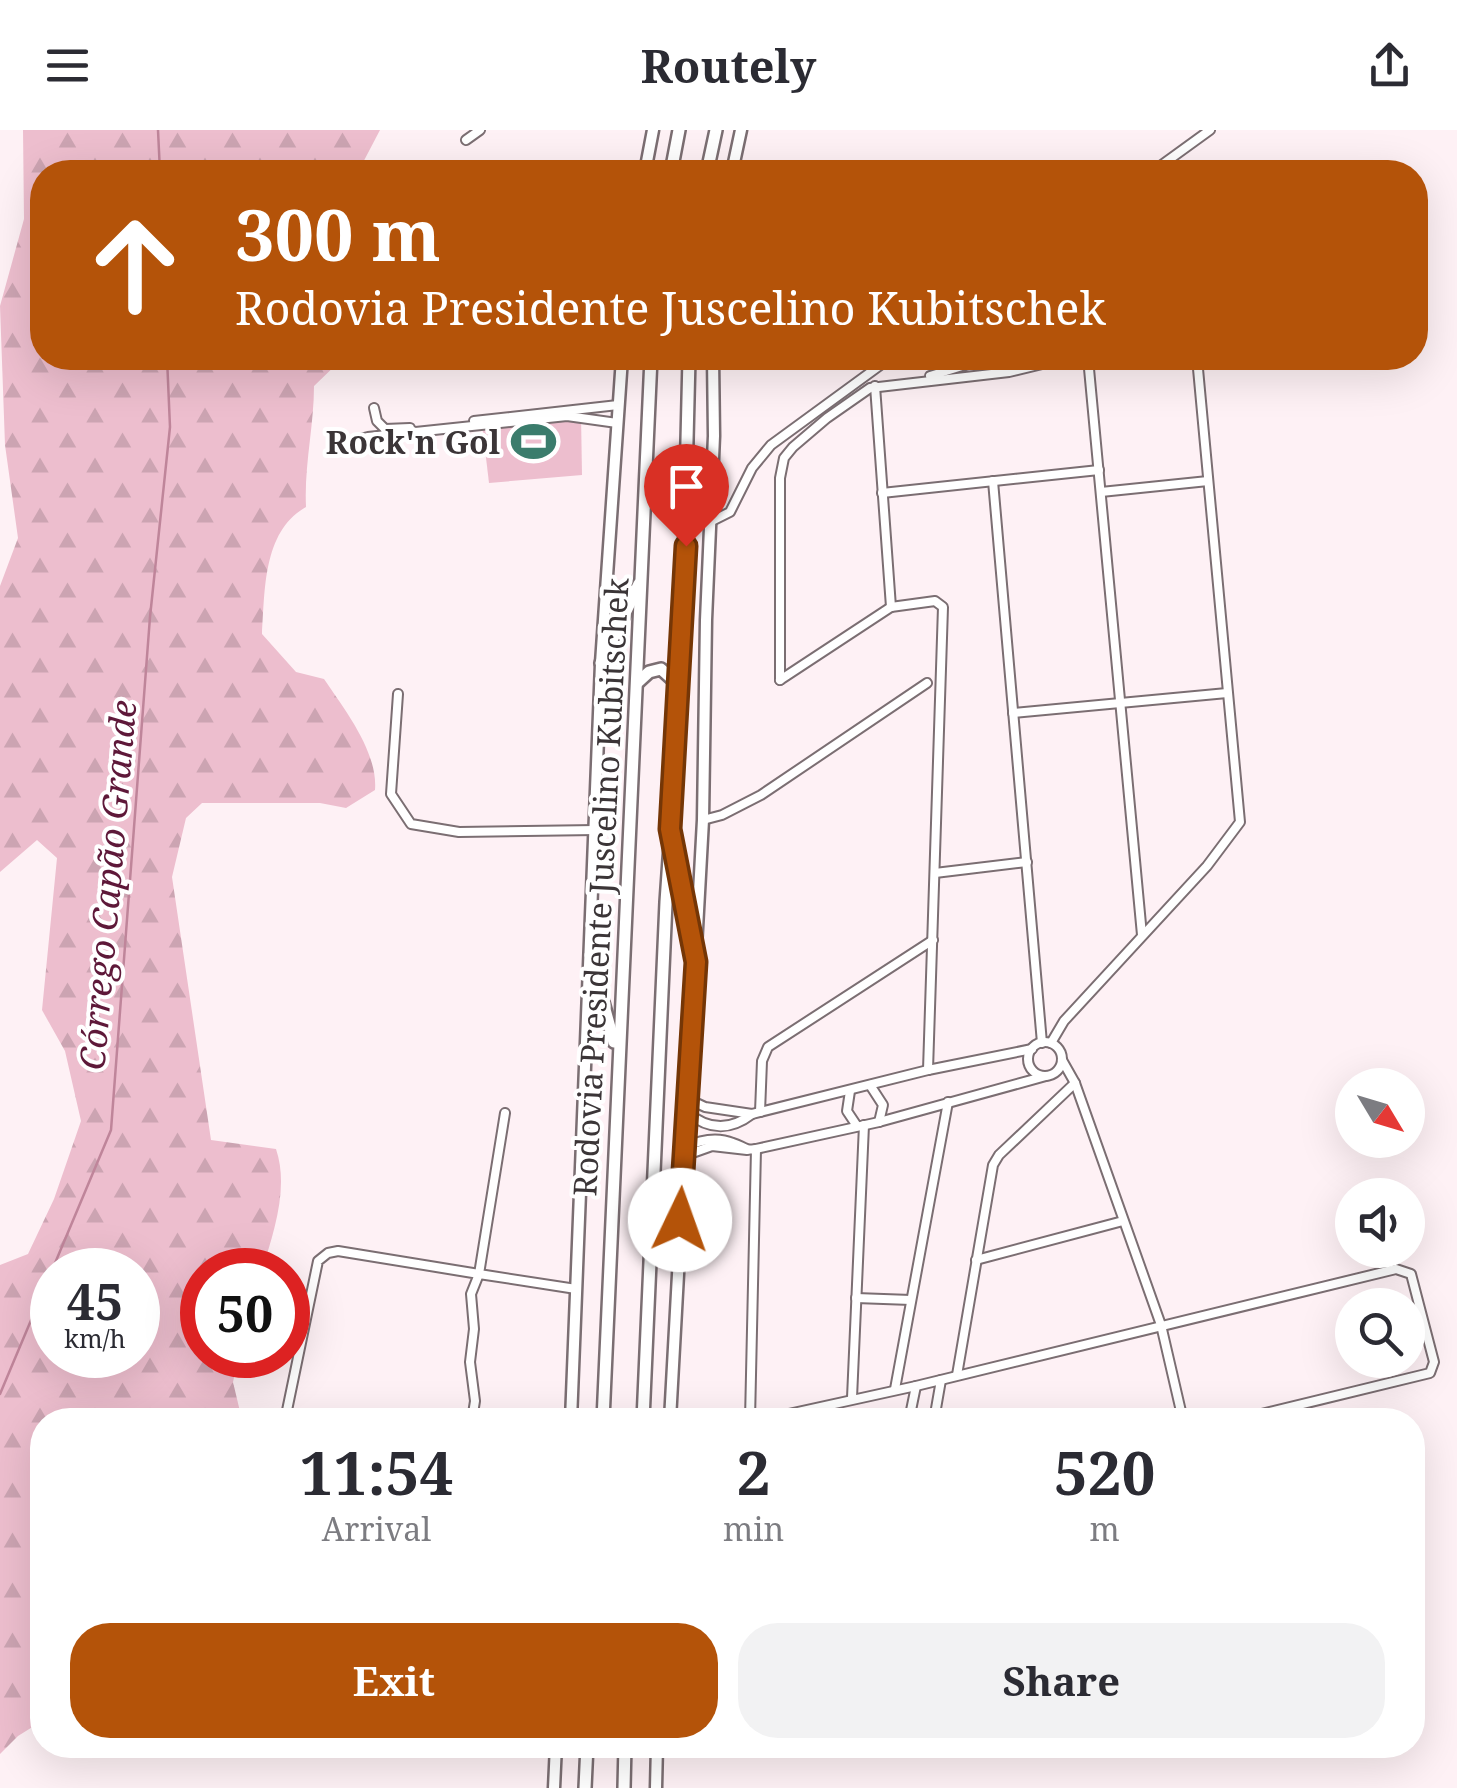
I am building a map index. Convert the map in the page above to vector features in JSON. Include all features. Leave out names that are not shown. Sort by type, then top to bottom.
[{"type":"highway","points":[[673,160],[678,130]]},
{"type":"highway","points":[[710,160],[716,130]]},
{"type":"highway","name":"Rodovia Presidente Juscelino Kubitschek","points":[[603,1408],[651,370]]},
{"type":"highway","name":"Rodovia Presidente Juscelino Kubitschek","points":[[644,1408],[680,687],[690,370]]},
{"type":"highway","points":[[601,663],[642,576]]},
{"type":"highway","points":[[636,684],[649,672],[661,670],[680,687]]},
{"type":"highway","points":[[670,829],[696,962]]},
{"type":"highway","points":[[590,955],[618,1054]]},
{"type":"highway","points":[[585,1788],[586,1758]]},
{"type":"highway","points":[[624,1788],[625,1758]]},
{"type":"main road","points":[[647,160],[653,130]]},
{"type":"main road","points":[[735,160],[742,130]]},
{"type":"main road","points":[[571,1408],[601,663],[621,370]]},
{"type":"main road","points":[[671,1408],[703,820],[713,370]]},
{"type":"main road","points":[[554,1788],[555,1758]]},
{"type":"main road","points":[[656,1788],[657,1758]]},
{"type":"street","points":[[466,140],[480,130]]},
{"type":"street","points":[[1169,160],[1210,130]]},
{"type":"street","points":[[710,522],[730,512],[752,468],[771,445],[874,370]]},
{"type":"street","points":[[913,381],[949,370]]},
{"type":"street","points":[[928,1070],[944,612],[942,604],[934,600],[890,608],[780,680],[779,503],[784,458],[827,418],[875,386],[1017,370]]},
{"type":"street","points":[[1089,370],[1142,936]]},
{"type":"street","points":[[687,1112],[702,1124],[732,1125],[756,1113],[1046,1043],[1239,825],[1198,370]]},
{"type":"street","points":[[875,386],[890,608]]},
{"type":"street","points":[[374,408],[380,426],[394,429],[618,405]]},
{"type":"street","points":[[332,446],[368,438],[567,416],[617,423]]},
{"type":"street","points":[[882,493],[1099,470]]},
{"type":"street","points":[[993,481],[1046,1043]]},
{"type":"street","points":[[1101,492],[1208,481]]},
{"type":"street","points":[[703,820],[722,815],[761,794],[928,683]]},
{"type":"street","points":[[398,694],[391,794],[411,824],[459,832],[596,830]]},
{"type":"street","points":[[1013,713],[1227,694]]},
{"type":"street","points":[[935,873],[1027,862]]},
{"type":"street","points":[[756,1113],[762,1061],[768,1047],[933,940]]},
{"type":"street","points":[[1046,1043],[1059,1050],[1075,1082],[1161,1325],[1180,1408]]},
{"type":"street","points":[[1032,1049],[1028,1059],[1031,1069],[1075,1082]]},
{"type":"street","points":[[684,1152],[712,1146],[752,1149],[878,1122],[1050,1075],[1062,1060]]},
{"type":"street","points":[[957,1375],[996,1160],[1075,1082]]},
{"type":"street","points":[[870,1085],[883,1104],[878,1122]]},
{"type":"street","points":[[850,1091],[847,1110],[861,1125],[852,1398]]},
{"type":"street","points":[[688,1099],[705,1107],[756,1113]]},
{"type":"street","points":[[895,1389],[948,1102]]},
{"type":"street","points":[[474,1408],[471,1294],[479,1274],[506,1112]]},
{"type":"street","points":[[730,1141],[732,1125]]},
{"type":"street","points":[[719,1140],[720,1127]]},
{"type":"street","points":[[684,1152],[702,1140],[730,1141],[752,1149]]},
{"type":"street","points":[[750,1408],[752,1149]]},
{"type":"street","points":[[976,1260],[1122,1221]]},
{"type":"street","points":[[287,1408],[318,1261],[328,1252],[576,1289]]},
{"type":"street","points":[[811,1408],[1396,1269],[1411,1274],[1434,1368],[1285,1408]]},
{"type":"street","points":[[856,1298],[911,1300]]},
{"type":"street","points":[[936,1408],[941,1380]]},
{"type":"street","points":[[911,1408],[916,1386]]},
{"type":"green space","points":[[23,130],[380,130],[364,160],[30,160],[30,370],[331,370],[314,386],[306,507],[281,531],[274,546],[266,581],[262,634],[296,672],[324,679],[366,746],[375,790],[346,808],[320,803],[202,803],[186,818],[172,877],[211,1140],[276,1149],[280,1164],[278,1210],[269,1248],[180,1248],[180,1378],[234,1378],[239,1408],[30,1408],[30,1728],[0,1754],[0,1265],[30,1250],[30,1378],[160,1378],[160,1248],[31,1248],[54,1199],[81,1121],[65,1051],[42,1010],[57,858],[37,840],[0,872],[0,586],[18,538],[5,445],[0,306],[24,219]]},
{"type":"green space","name":"Rock'n Gol","points":[[581,415],[582,475],[489,483],[482,424]]},
{"type":"waterway","name":"Córrego Capão Grande","points":[[158,130],[159,160]]},
{"type":"waterway","name":"Córrego Capão Grande","points":[[0,1394],[111,1130],[150,617],[170,427],[168,370]]},
{"type":"place","name":"Rock'n Gol","points":[[533,441]]},
{"type":"route","points":[[680,1220],[696,962],[670,829],[686,546]]}]
